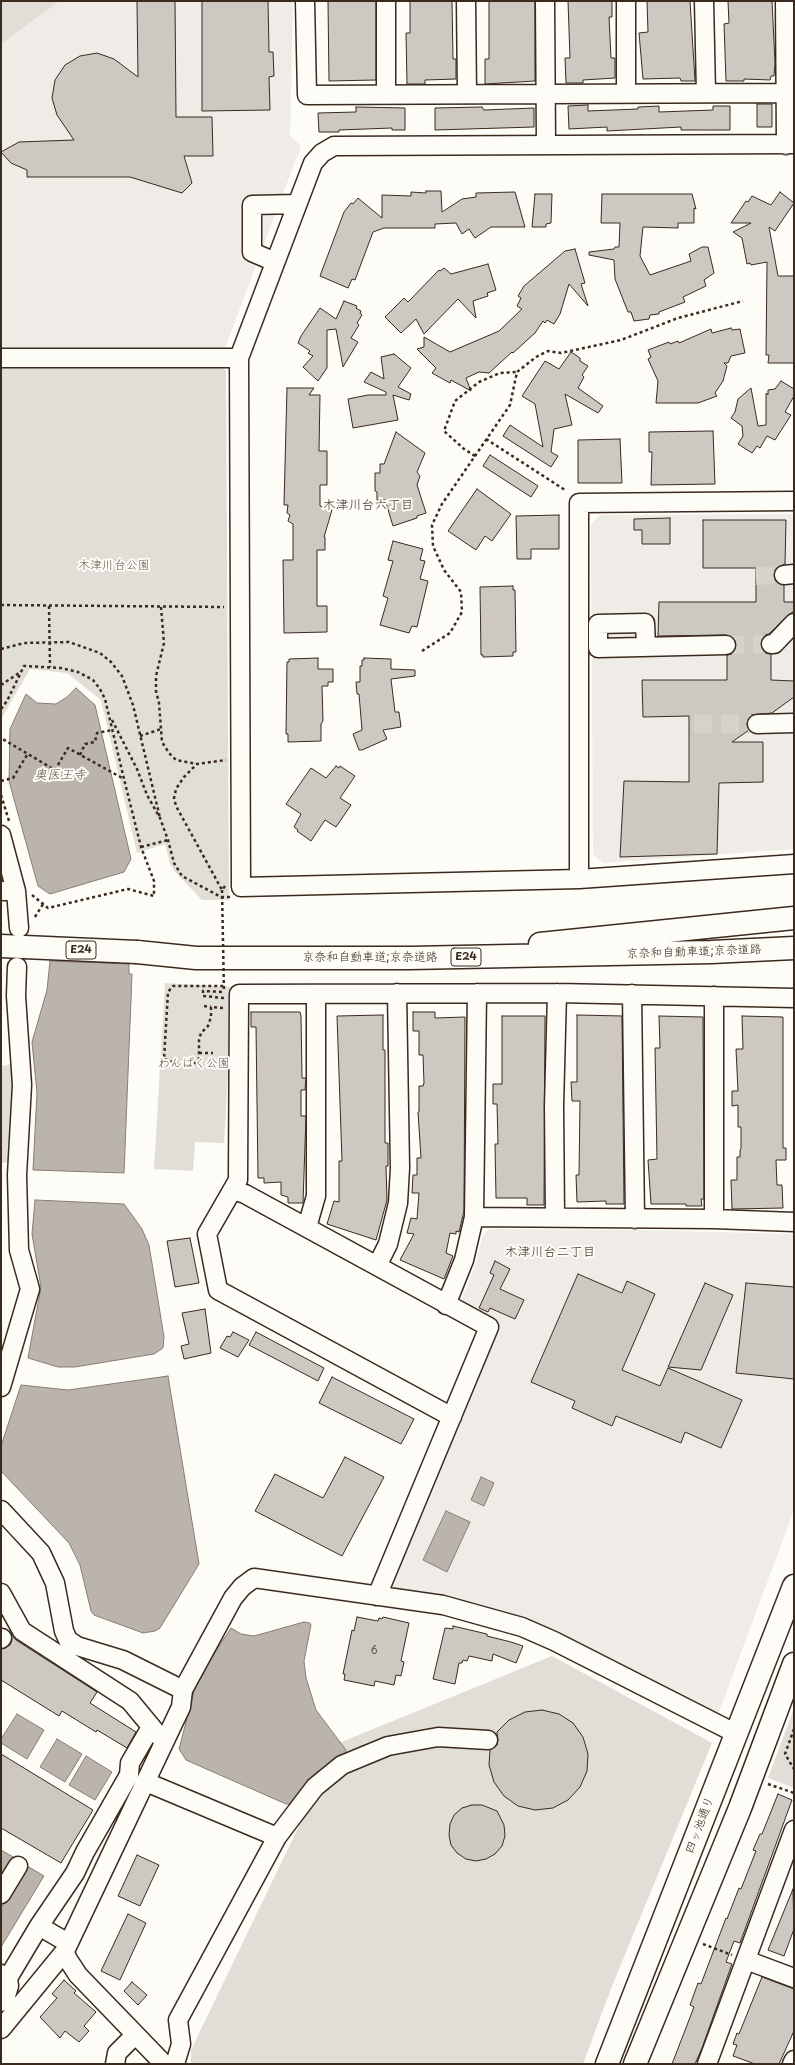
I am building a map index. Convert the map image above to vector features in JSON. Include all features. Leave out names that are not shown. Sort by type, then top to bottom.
[{"type":"main road","points":[[513,947],[579,938],[794,918]]},
{"type":"main road","name":"京奈和自動車道;京奈道路","points":[[137,952],[198,948],[332,950],[513,947],[794,939]]},
{"type":"main road","name":"京奈和自動車道;京奈道路","points":[[1,946],[137,952],[196,958],[410,958],[710,952],[794,948]]},
{"type":"main road","name":"四ッ池通り","points":[[607,2064],[735,1733],[794,1586]]},
{"type":"main road","points":[[635,2064],[740,1808],[794,1664]]},
{"type":"street","points":[[305,1],[307,95],[706,92],[785,93]]},
{"type":"street","points":[[386,1],[386,94]]},
{"type":"street","points":[[466,1],[467,94]]},
{"type":"street","points":[[545,1],[546,145]]},
{"type":"street","points":[[626,1],[626,93]]},
{"type":"street","points":[[704,1],[706,92]]},
{"type":"street","points":[[785,1],[785,93],[790,144],[334,146],[322,153],[312,163],[239,358],[241,887],[579,879],[794,864]]},
{"type":"street","points":[[275,262],[252,252],[252,204],[297,204]]},
{"type":"street","points":[[1,358],[239,358]]},
{"type":"street","points":[[579,879],[579,503],[794,501]]},
{"type":"street","points":[[771,644],[774,644],[794,623]]},
{"type":"street","points":[[646,647],[726,645]]},
{"type":"street","points":[[757,724],[794,723]]},
{"type":"street","points":[[1,1387],[30,1289],[19,1250],[17,1175],[22,1085],[16,996],[20,947],[16,890],[5,829]]},
{"type":"street","points":[[452,1417],[218,1290],[207,1234],[238,1180],[228,993],[316,995],[397,993],[557,993],[794,998]]},
{"type":"street","points":[[377,1266],[388,1244],[398,1202],[400,1168],[397,993]]},
{"type":"street","points":[[446,1305],[464,1260],[474,1217],[477,993]]},
{"type":"street","points":[[555,1217],[554,1106],[557,993]]},
{"type":"street","points":[[632,994],[635,1219]]},
{"type":"street","points":[[307,1227],[316,1196],[316,995]]},
{"type":"street","points":[[714,996],[714,1219]]},
{"type":"street","points":[[232,1190],[245,1194],[307,1227],[446,1305],[489,1327],[377,1596]]},
{"type":"street","points":[[474,1217],[714,1219],[794,1222]]},
{"type":"street","points":[[1,1510],[41,1553],[55,1583],[64,1631],[68,1640],[77,1646],[123,1660],[184,1690]]},
{"type":"street","points":[[1,2029],[67,1947],[181,1707],[184,1690],[233,1598],[242,1587],[254,1578],[443,1605],[522,1627],[554,1640],[735,1733]]},
{"type":"street","points":[[1,1593],[7,1633],[22,1630],[130,1701],[165,1742]]},
{"type":"street","points":[[1,2002],[6,1996],[9,1986],[4,1976],[75,1873],[85,1852],[129,1775],[130,1763],[151,1727]]},
{"type":"street","points":[[175,2064],[181,2044],[178,2020],[277,1837],[315,1787],[342,1765],[388,1746],[438,1737],[488,1740]]},
{"type":"street","points":[[146,1782],[277,1837]]},
{"type":"street","points":[[707,2064],[794,1830]]},
{"type":"street","points":[[1,1894],[18,1866]]},
{"type":"street","points":[[39,1926],[67,1947]]},
{"type":"street","points":[[67,1947],[66,1958],[78,1975],[164,2064]]},
{"type":"street","points":[[746,1960],[794,1978]]},
{"type":"street","points":[[115,2064],[118,2053],[135,2034]]},
{"type":"street","points":[[792,2064],[794,2060]]},
{"type":"path","points":[[475,456],[464,449],[444,431],[455,401],[479,382],[500,373],[517,372],[536,357],[548,351],[561,353],[621,340],[678,318],[742,301]]},
{"type":"path","points":[[422,651],[450,633],[462,612],[461,592],[444,570],[433,546],[432,525],[442,504],[510,405],[517,372]]},
{"type":"path","points":[[486,439],[565,490]]},
{"type":"path","points":[[1,606],[226,607]]},
{"type":"path","points":[[49,606],[50,667]]},
{"type":"path","points":[[161,607],[164,643],[156,676],[156,691],[162,742],[169,753],[176,760],[197,764],[226,760]]},
{"type":"path","points":[[1,649],[24,643],[68,642],[85,646],[100,653],[112,662],[122,676],[129,691],[160,818],[174,863],[182,876],[221,897],[232,897],[241,887]]},
{"type":"path","points":[[1,709],[7,701],[24,666],[50,667],[78,672],[93,680],[100,688],[110,716],[137,769],[147,795],[160,818]]},
{"type":"path","points":[[1,685],[21,672]]},
{"type":"path","points":[[16,890],[32,894],[48,908],[128,889],[154,896],[154,881],[140,847],[110,716]]},
{"type":"path","points":[[140,736],[161,729]]},
{"type":"path","points":[[80,755],[85,744],[95,742],[97,733],[112,730]]},
{"type":"path","points":[[1,738],[55,770],[68,748],[124,779]]},
{"type":"path","points":[[1,781],[13,778],[28,755]]},
{"type":"path","points":[[197,764],[184,777],[176,789],[174,798],[176,806],[222,890],[228,993],[223,1008],[204,1006]]},
{"type":"path","points":[[1,795],[5,829]]},
{"type":"path","points":[[140,847],[168,840]]},
{"type":"path","points":[[211,1007],[211,1017],[208,1026],[201,1033],[199,1040],[199,1060],[196,1063],[178,1064],[164,1059],[168,992],[173,986],[186,986],[228,993]]},
{"type":"path","points":[[203,991],[228,993],[203,996],[203,991]]},
{"type":"path","points":[[199,1053],[213,1053]]},
{"type":"path","points":[[794,1729],[784,1754],[794,1769]]},
{"type":"path","points":[[766,1783],[793,1792]]},
{"type":"path","points":[[699,1943],[746,1960]]},
{"type":"shaded area","points":[[60,1],[293,1],[290,136],[301,146],[225,348],[222,350],[1,352],[1,44]]},
{"type":"shaded area","points":[[794,514],[794,849],[603,863],[593,854],[591,525],[600,515]]},
{"type":"shaded area","points":[[490,1229],[638,1230],[794,1234],[794,1510],[719,1712],[711,1714],[554,1629],[473,1604],[393,1591],[389,1584],[457,1429],[499,1326],[498,1323],[465,1306],[462,1299],[475,1266],[483,1235]]},
{"type":"green space","points":[[1,1],[60,1],[1,44]]},
{"type":"green space","name":"木津川台公園","points":[[218,364],[226,370],[229,900],[202,900],[175,872],[170,864],[165,844],[137,853],[101,700],[67,673],[30,669],[1,719],[1,365]]},
{"type":"green space","name":"わんぱく公園","points":[[165,983],[233,987],[224,1143],[195,1142],[193,1171],[154,1169]]},
{"type":"green space","points":[[11,1064],[14,1081],[10,1162],[1,1163],[1,1066]]},
{"type":"green space","points":[[552,1656],[712,1743],[612,1986],[583,2064],[191,2064],[191,2050],[339,1743]]},
{"type":"green space","points":[[794,1708],[794,1788],[768,1778]]},
{"type":"water","name":"奥医王寺","points":[[76,688],[95,705],[131,859],[124,872],[50,894],[38,886],[9,781],[10,729],[26,694],[37,703],[56,704],[67,697]]},
{"type":"water","points":[[50,961],[129,964],[129,974],[132,974],[124,1173],[33,1170],[37,1093],[32,1042],[47,990]]},
{"type":"water","points":[[35,1200],[124,1204],[142,1229],[149,1245],[164,1337],[163,1348],[154,1354],[75,1367],[58,1367],[28,1358],[41,1287],[32,1234]]},
{"type":"water","points":[[168,1376],[199,1564],[160,1628],[155,1631],[143,1633],[94,1615],[91,1611],[80,1565],[69,1543],[1,1471],[1,1446],[21,1385],[68,1390]]},
{"type":"water","points":[[481,1477],[494,1483],[484,1506],[471,1500]]},
{"type":"water","points":[[446,1511],[470,1522],[447,1572],[423,1560]]},
{"type":"water","points":[[304,1622],[310,1623],[311,1625],[304,1661],[306,1678],[316,1710],[346,1750],[345,1755],[290,1804],[286,1804],[186,1760],[179,1749],[197,1680],[231,1628],[241,1634],[254,1636]]},
{"type":"water","points":[[17,1714],[44,1730],[27,1759],[1,1743],[1,1739]]},
{"type":"water","points":[[57,1739],[82,1754],[65,1782],[40,1767]]},
{"type":"water","points":[[86,1756],[112,1772],[95,1800],[69,1785]]},
{"type":"water","points":[[1,1850],[15,1858],[1,1881]]},
{"type":"water","points":[[27,1866],[44,1876],[1,1947],[1,1908]]},
{"type":"building","points":[[137,1],[175,1],[176,117],[212,117],[213,156],[184,156],[192,183],[182,193],[130,177],[27,177],[27,170],[11,163],[1,152],[19,142],[74,140],[57,115],[52,98],[55,80],[65,65],[80,56],[97,53],[114,59],[138,77]]},
{"type":"building","points":[[202,1],[268,1],[269,52],[273,52],[274,76],[269,77],[270,110],[202,111]]},
{"type":"building","points":[[328,1],[376,1],[376,80],[329,81]]},
{"type":"building","points":[[410,1],[452,1],[453,59],[456,59],[456,79],[425,80],[425,84],[407,84],[406,33],[410,33]]},
{"type":"building","points":[[489,1],[535,1],[535,81],[485,84],[485,59],[489,59]]},
{"type":"building","points":[[568,1],[612,1],[612,17],[609,17],[611,58],[615,58],[615,78],[583,80],[583,83],[566,83],[565,58],[570,58]]},
{"type":"building","points":[[647,1],[690,1],[695,81],[681,81],[680,78],[643,79],[639,33],[648,32]]},
{"type":"building","points":[[728,1],[772,1],[775,63],[774,76],[771,76],[770,80],[744,79],[744,81],[726,81],[724,24],[729,23]]},
{"type":"building","points":[[757,104],[772,104],[772,127],[757,127]]},
{"type":"building","points":[[588,105],[588,111],[638,109],[638,107],[659,106],[659,112],[713,110],[713,106],[730,106],[730,130],[681,130],[681,127],[607,131],[607,127],[569,129],[568,106]]},
{"type":"building","points":[[356,107],[405,108],[405,130],[392,130],[392,128],[319,132],[318,113],[356,112]]},
{"type":"building","points":[[482,107],[484,110],[534,108],[534,127],[435,130],[435,108]]},
{"type":"building","points":[[426,191],[441,191],[442,212],[462,199],[476,197],[476,193],[515,192],[525,227],[491,227],[475,238],[469,229],[462,234],[456,223],[435,224],[435,228],[384,228],[373,232],[355,280],[352,279],[348,288],[320,276],[344,212],[351,203],[353,204],[358,198],[382,218],[382,195],[411,196],[411,192],[426,193]]},
{"type":"building","points":[[780,192],[794,203],[775,231],[769,227],[778,276],[794,276],[794,363],[768,363],[769,355],[766,355],[767,262],[751,265],[750,263],[747,264],[742,238],[733,232],[751,223],[731,223],[746,201],[748,202],[752,196],[771,205]]},
{"type":"building","points":[[535,194],[552,194],[551,223],[546,224],[546,227],[532,227]]},
{"type":"building","points":[[602,194],[692,194],[696,209],[694,208],[694,223],[678,223],[678,228],[643,227],[640,256],[650,275],[691,261],[689,254],[702,247],[708,247],[714,273],[704,280],[706,286],[683,297],[685,302],[659,312],[659,314],[650,315],[649,319],[634,321],[631,312],[628,312],[615,279],[614,260],[589,255],[589,252],[619,247],[620,223],[601,223]]},
{"type":"building","points":[[575,249],[585,283],[581,284],[588,306],[569,284],[560,314],[554,324],[547,320],[545,323],[543,321],[535,333],[489,373],[479,372],[466,378],[471,391],[451,380],[450,383],[432,373],[436,368],[417,349],[424,347],[424,337],[450,352],[499,331],[522,309],[517,306],[521,298],[518,296],[524,286],[565,251]]},
{"type":"building","points":[[488,264],[496,290],[487,293],[488,296],[473,301],[476,318],[458,299],[424,334],[416,319],[401,333],[385,317],[404,298],[408,302],[439,270],[440,271],[444,268],[451,274]]},
{"type":"building","points":[[344,301],[357,306],[356,308],[361,311],[360,313],[362,315],[357,323],[359,325],[351,338],[358,342],[343,367],[336,329],[327,330],[327,368],[318,381],[303,367],[313,356],[308,353],[310,351],[298,343],[320,308],[336,319]]},
{"type":"building","points":[[731,328],[732,330],[740,329],[745,353],[731,356],[728,363],[724,363],[727,366],[723,381],[715,393],[717,396],[698,403],[656,403],[658,381],[648,359],[651,357],[648,350],[669,342],[670,344],[678,341],[679,343],[711,329],[712,333]]},
{"type":"building","points":[[571,352],[580,358],[580,361],[588,366],[582,375],[584,377],[578,388],[603,406],[598,413],[565,394],[572,425],[554,429],[551,452],[558,456],[551,467],[503,436],[510,425],[543,447],[535,404],[522,396],[545,361],[559,369]]},
{"type":"building","points":[[394,354],[411,368],[398,387],[411,394],[409,400],[393,395],[398,420],[353,428],[348,399],[368,395],[386,395],[386,392],[364,382],[371,372],[384,379],[381,357]]},
{"type":"building","points":[[781,381],[794,389],[794,396],[785,412],[791,415],[775,440],[767,436],[760,448],[757,446],[752,453],[738,444],[743,436],[742,426],[731,418],[735,412],[738,399],[751,388],[758,426],[766,425],[766,393],[768,395],[768,390],[775,389]]},
{"type":"building","points":[[287,388],[314,388],[309,395],[320,395],[319,451],[327,451],[327,485],[320,485],[320,506],[332,510],[324,537],[325,550],[317,550],[317,606],[327,606],[327,632],[284,633],[283,560],[293,560],[293,524],[288,521],[290,515],[287,513],[288,505],[284,505]]},
{"type":"building","points":[[713,431],[715,484],[651,485],[652,452],[649,452],[649,432]]},
{"type":"building","points":[[396,432],[425,453],[417,472],[420,476],[417,485],[426,513],[417,516],[417,518],[393,526],[385,500],[377,500],[377,492],[375,491],[375,473],[380,473],[380,464],[384,464]]},
{"type":"building","points":[[620,439],[622,483],[578,483],[578,440]]},
{"type":"building","points":[[490,455],[538,486],[531,497],[483,466]]},
{"type":"building","points":[[477,489],[511,514],[492,541],[485,536],[476,550],[448,531]]},
{"type":"building","points":[[559,515],[559,549],[531,549],[531,559],[517,559],[516,516]]},
{"type":"building","points":[[670,518],[670,544],[642,544],[642,530],[634,530],[634,519]]},
{"type":"building","points":[[703,520],[786,520],[785,564],[778,567],[774,576],[776,581],[784,585],[784,602],[794,602],[794,611],[769,634],[765,635],[761,644],[765,653],[771,654],[771,680],[794,681],[794,697],[772,713],[751,715],[747,724],[749,730],[732,742],[763,742],[763,782],[719,783],[717,854],[620,857],[624,781],[689,782],[689,716],[643,717],[642,680],[727,680],[727,655],[732,654],[736,645],[735,639],[726,635],[658,636],[659,602],[756,602],[756,568],[703,568]]},
{"type":"building","points":[[393,541],[423,549],[420,560],[425,561],[420,579],[428,581],[417,627],[412,626],[409,633],[380,625],[388,598],[383,596],[393,561],[388,560]]},
{"type":"building","points":[[513,586],[513,590],[515,590],[516,652],[513,652],[513,656],[483,657],[483,655],[481,655],[480,587]]},
{"type":"building","points":[[318,658],[318,669],[333,669],[333,682],[328,682],[328,686],[322,686],[323,721],[321,724],[321,741],[288,742],[288,734],[286,734],[287,662],[289,662],[289,659]]},
{"type":"building","points":[[364,658],[391,659],[391,669],[415,670],[415,676],[391,679],[395,712],[399,712],[401,727],[383,730],[387,739],[359,750],[353,734],[362,730],[359,694],[357,694],[356,682],[360,682],[360,666],[362,666],[362,660],[364,660]]},
{"type":"building","points":[[336,766],[339,768],[340,766],[355,776],[340,798],[351,805],[336,827],[325,820],[311,841],[294,827],[301,814],[286,804],[311,768],[326,778]]},
{"type":"building","points":[[251,1012],[300,1012],[302,1078],[306,1078],[305,1090],[301,1090],[301,1116],[306,1116],[303,1203],[288,1203],[288,1197],[281,1195],[281,1182],[264,1183],[264,1178],[258,1178],[256,1027],[251,1027]]},
{"type":"building","points":[[413,1012],[435,1012],[435,1018],[465,1017],[464,1211],[459,1232],[456,1231],[456,1234],[450,1233],[446,1253],[453,1256],[444,1279],[400,1260],[414,1234],[407,1233],[411,1218],[417,1219],[419,1193],[412,1193],[413,1175],[417,1175],[417,1158],[421,1158],[418,1112],[419,1086],[423,1086],[424,1083],[423,1055],[419,1055],[419,1031],[413,1031]]},
{"type":"building","points":[[383,1015],[383,1050],[385,1050],[385,1143],[388,1143],[388,1166],[386,1166],[387,1200],[376,1240],[327,1224],[334,1201],[339,1202],[339,1161],[342,1161],[337,1016]]},
{"type":"building","points":[[577,1015],[622,1016],[624,1204],[606,1204],[606,1201],[577,1202],[576,1175],[579,1175],[580,1101],[572,1101],[571,1082],[577,1082]]},
{"type":"building","points":[[502,1016],[545,1016],[544,1205],[527,1205],[527,1198],[496,1198],[495,1144],[498,1144],[497,1104],[493,1104],[493,1084],[502,1084]]},
{"type":"building","points":[[659,1016],[703,1017],[704,1199],[701,1199],[702,1206],[686,1206],[686,1204],[651,1204],[648,1160],[657,1159],[655,1048],[660,1048]]},
{"type":"building","points":[[742,1016],[783,1017],[783,1148],[786,1148],[786,1160],[776,1160],[777,1185],[782,1185],[783,1208],[732,1209],[731,1180],[737,1180],[737,1157],[740,1157],[741,1127],[738,1127],[738,1105],[732,1106],[732,1091],[738,1091],[736,1049],[743,1049]]},
{"type":"building","points":[[190,1238],[199,1283],[175,1287],[167,1241]]},
{"type":"building","points":[[495,1261],[510,1269],[500,1289],[524,1300],[515,1319],[490,1308],[488,1312],[479,1308],[494,1275],[490,1273]]},
{"type":"building","points":[[578,1274],[622,1293],[627,1281],[655,1294],[622,1370],[660,1386],[668,1368],[742,1400],[721,1448],[685,1432],[681,1443],[616,1416],[612,1426],[572,1408],[575,1401],[531,1382]]},
{"type":"building","points":[[705,1283],[733,1295],[701,1370],[668,1367]]},
{"type":"building","points":[[746,1283],[794,1287],[794,1379],[736,1373]]},
{"type":"building","points":[[205,1309],[211,1353],[184,1359],[181,1346],[189,1344],[182,1313]]},
{"type":"building","points":[[233,1332],[249,1340],[238,1357],[220,1348],[227,1336],[230,1337]]},
{"type":"building","points":[[256,1332],[324,1368],[318,1381],[249,1345]]},
{"type":"building","points":[[332,1377],[414,1419],[401,1444],[319,1403]]},
{"type":"building","points":[[345,1457],[384,1477],[342,1556],[255,1511],[275,1474],[323,1498]]},
{"type":"building","points":[[357,1617],[378,1621],[379,1618],[382,1619],[383,1617],[409,1623],[401,1661],[404,1662],[401,1676],[396,1675],[394,1685],[375,1681],[374,1686],[344,1680],[345,1674],[343,1674],[352,1630],[354,1631]]},
{"type":"building","points":[[453,1626],[487,1634],[487,1636],[523,1646],[516,1663],[493,1654],[492,1661],[469,1656],[467,1661],[463,1660],[462,1663],[459,1663],[455,1684],[433,1679],[445,1628],[453,1629]]},
{"type":"building","points":[[11,1634],[16,1640],[97,1692],[90,1703],[136,1732],[127,1748],[97,1730],[96,1732],[62,1711],[59,1716],[1,1680],[1,1649],[10,1645],[12,1640]]},
{"type":"building","points":[[542,1710],[559,1714],[573,1723],[583,1737],[588,1754],[587,1771],[580,1787],[568,1800],[553,1808],[535,1810],[518,1806],[504,1796],[494,1782],[489,1765],[490,1750],[497,1745],[497,1732],[509,1720],[525,1712]]},
{"type":"building","points":[[1,1754],[93,1810],[61,1863],[1,1828]]},
{"type":"building","points":[[778,1794],[792,1800],[740,1943],[734,1941],[726,1962],[732,1964],[702,2048],[695,2064],[672,2064],[694,2007],[690,2005],[698,1983],[701,1984],[726,1918],[727,1919],[739,1888],[741,1889],[756,1851],[753,1850],[760,1834],[762,1834]]},
{"type":"building","points":[[472,1805],[482,1805],[497,1811],[504,1825],[505,1836],[502,1846],[495,1854],[486,1859],[476,1861],[466,1859],[457,1853],[451,1845],[449,1835],[450,1824],[454,1815],[462,1808]]},
{"type":"building","points":[[137,1855],[159,1865],[140,1906],[118,1896]]},
{"type":"building","points":[[793,1889],[794,1929],[784,1956],[768,1950]]},
{"type":"building","points":[[128,1914],[146,1923],[120,1980],[101,1971]]},
{"type":"building","points":[[762,1977],[794,1989],[794,2031],[779,2064],[755,2064],[733,2056],[737,2045],[733,2044],[737,2033],[739,2034]]},
{"type":"building","points":[[64,1980],[76,1991],[74,1993],[96,2012],[84,2026],[89,2031],[79,2042],[65,2031],[60,2038],[40,2017],[57,1998],[52,1994]]},
{"type":"building","points":[[132,1982],[147,1995],[138,2005],[124,1991]]},
{"type":"tunnel","points":[[756,576],[784,575]]},
{"type":"tunnel","points":[[726,645],[771,644]]},
{"type":"tunnel","points":[[694,724],[757,724]]},
{"type":"district","name":"木津川台六丁目","points":[[368,505]]},
{"type":"district","name":"木津川台二丁目","points":[[550,1252]]}]
